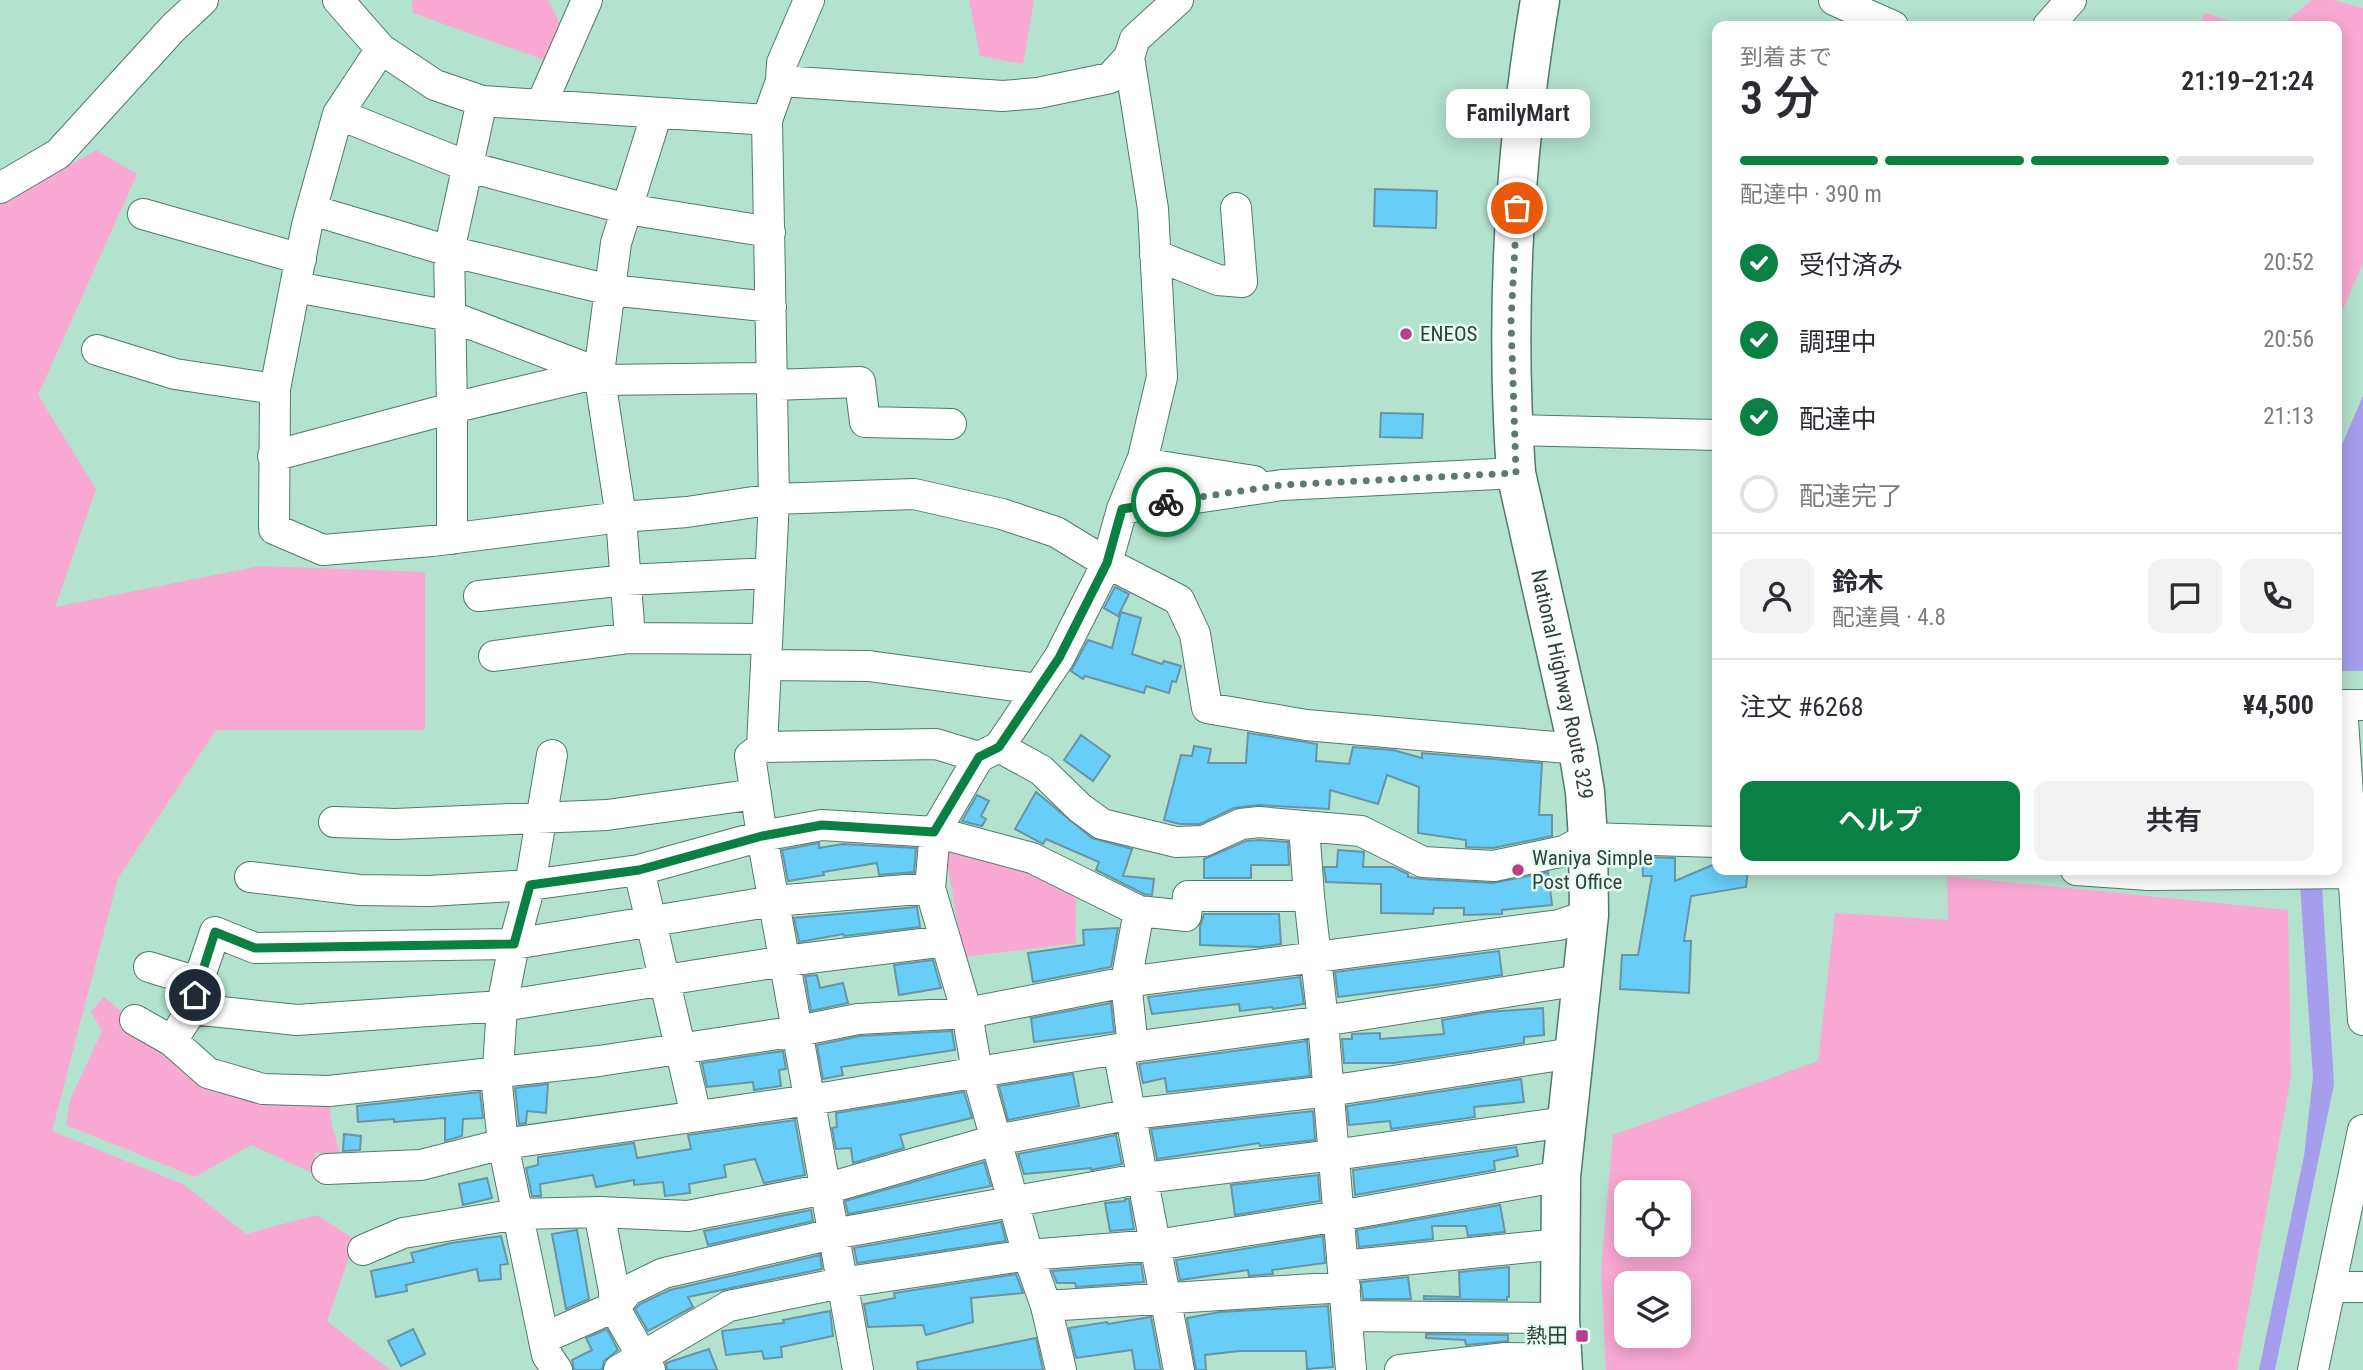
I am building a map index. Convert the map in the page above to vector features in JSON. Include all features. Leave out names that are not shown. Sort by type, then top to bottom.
[{"type":"highway","name":"National Highway Route 329","points":[[1540,0],[1515,231],[1511,321],[1516,473],[1578,749],[1585,792],[1588,838],[1589,915],[1561,1176],[1560,1318],[1563,1365]]},
{"type":"street","points":[[0,188],[58,154],[173,28],[203,0]]},
{"type":"street","points":[[338,0],[381,49],[435,85],[482,101],[767,120]]},
{"type":"street","points":[[541,105],[587,0]]},
{"type":"street","points":[[761,747],[774,499],[767,120],[781,82],[782,63],[809,0]]},
{"type":"street","points":[[781,82],[1003,96],[1038,93],[1110,78],[1129,57],[1135,39],[1178,0]]},
{"type":"street","points":[[1834,0],[1881,21]]},
{"type":"street","points":[[2052,21],[2071,0]]},
{"type":"street","points":[[381,49],[338,114],[312,210],[275,389],[274,529],[323,550],[452,539],[621,517],[687,512],[774,499],[914,494],[1002,514],[1056,532],[1107,563],[1179,600],[1195,634],[1207,708],[1306,725],[1578,749]]},
{"type":"street","points":[[1061,1370],[1046,1306],[1028,1255],[977,1072],[967,1013],[930,888],[934,832],[1059,658],[1107,563],[1122,509],[1141,463],[1162,377],[1153,209],[1129,57]]},
{"type":"street","points":[[452,539],[453,408],[449,251],[482,101]]},
{"type":"street","points":[[630,638],[621,517],[599,377],[616,243],[657,113]]},
{"type":"street","points":[[338,114],[469,167],[627,208],[770,232]]},
{"type":"street","points":[[1155,255],[1218,280],[1242,282],[1236,208]]},
{"type":"street","points":[[312,210],[449,251],[610,290],[771,307]]},
{"type":"street","points":[[143,214],[298,273],[450,316],[599,377]]},
{"type":"street","points":[[97,350],[175,374],[275,389]]},
{"type":"street","points":[[273,456],[453,408],[599,377],[860,382],[865,422],[951,424]]},
{"type":"street","points":[[1513,430],[1712,435]]},
{"type":"street","points":[[1141,463],[1282,485]]},
{"type":"street","points":[[1122,509],[1282,485],[1516,473]]},
{"type":"street","points":[[479,596],[625,579],[770,573]]},
{"type":"street","points":[[494,656],[630,638],[766,652],[1038,689]]},
{"type":"street","points":[[2363,705],[2342,705],[2363,1020]]},
{"type":"street","points":[[858,1370],[762,836],[750,756],[761,747],[936,744],[989,752],[1041,770],[1080,808],[1102,824],[1176,842],[1204,841],[1241,824],[1259,822],[1361,831],[1423,862],[1494,866],[1564,850],[1588,838],[1712,842]]},
{"type":"street","points":[[552,755],[530,885],[514,944],[502,1006],[497,1085],[503,1144],[547,1355],[557,1370]]},
{"type":"street","points":[[334,822],[395,824],[607,815],[756,793]]},
{"type":"street","points":[[250,877],[359,890],[429,891],[530,885],[639,870],[762,836],[822,825],[934,832],[1032,859],[1139,911],[1186,916],[1188,896],[1309,896]]},
{"type":"street","points":[[1304,826],[1352,1370]]},
{"type":"street","points":[[639,870],[696,1116]]},
{"type":"street","points":[[2342,873],[2352,873]]},
{"type":"street","points":[[172,1041],[195,995],[215,932],[255,948],[514,944],[774,901],[930,888]]},
{"type":"street","points":[[1139,911],[1126,982],[1126,1048],[1132,1114],[1179,1370]]},
{"type":"street","points":[[135,1020],[172,1041],[208,1073],[263,1089],[329,1091],[499,1073],[798,1031],[858,1019],[967,1013],[1126,982],[1559,925],[1589,915]]},
{"type":"street","points":[[149,967],[195,995],[297,1020],[502,1006],[785,961],[946,942]]},
{"type":"street","points":[[327,1169],[421,1165],[503,1144],[810,1100],[1126,1048],[1323,1021],[1581,980]]},
{"type":"street","points":[[363,1250],[403,1233],[518,1214],[599,1212],[688,1216],[825,1189],[996,1140],[1132,1114],[1329,1091],[1573,1053]]},
{"type":"street","points":[[544,1338],[614,1307],[629,1290],[664,1273],[833,1234],[1144,1178],[1334,1155],[1566,1122]]},
{"type":"street","points":[[2313,1370],[2363,1130]]},
{"type":"street","points":[[599,1212],[614,1291],[614,1307],[637,1365],[729,1306],[841,1283],[1028,1255],[1156,1245],[1339,1216],[1561,1176]]},
{"type":"street","points":[[1046,1306],[1345,1290],[1560,1244]]},
{"type":"street","points":[[2330,1287],[2363,1287]]},
{"type":"street","points":[[1345,1290],[1560,1318]]},
{"type":"street","points":[[1400,1370],[1506,1358],[1563,1365]]},
{"type":"shaded area","points":[[412,0],[548,0],[562,28],[544,60],[413,13]]},
{"type":"shaded area","points":[[969,0],[1034,0],[1023,64],[980,56]]},
{"type":"shaded area","points":[[2312,0],[2332,0],[2363,8],[2363,263],[2342,311],[2342,21],[2286,21]]},
{"type":"shaded area","points":[[2205,13],[2230,21],[2201,21]]},
{"type":"shaded area","points":[[96,150],[137,174],[38,395],[96,489],[55,607],[260,566],[425,572],[425,730],[216,730],[118,878],[52,1131],[183,1184],[246,1234],[317,1215],[355,1240],[327,1321],[390,1370],[0,1370],[0,204]]},
{"type":"shaded area","points":[[2363,396],[2363,671],[2342,671],[2342,444]]},
{"type":"shaded area","points":[[952,844],[1015,865],[1076,898],[1076,943],[963,957],[946,853]]},
{"type":"shaded area","points":[[2299,875],[2321,875],[2334,1084],[2275,1370],[2259,1370],[2304,1156],[2313,1077]]},
{"type":"shaded area","points":[[1947,876],[2288,910],[2291,1077],[2237,1370],[1606,1370],[1601,1271],[1613,1135],[1818,1061],[1835,913],[1948,920]]},
{"type":"shaded area","points":[[104,997],[177,1059],[328,1096],[332,1126],[340,1154],[315,1153],[315,1174],[251,1145],[195,1177],[66,1125],[70,1100],[102,1031],[91,1012]]},
{"type":"building","points":[[1375,189],[1437,191],[1436,228],[1374,226]]},
{"type":"building","points":[[1381,413],[1423,414],[1422,438],[1380,437]]},
{"type":"building","points":[[1115,587],[1129,594],[1118,616],[1104,608]]},
{"type":"building","points":[[1121,612],[1141,618],[1132,654],[1162,664],[1164,661],[1181,666],[1176,682],[1172,681],[1169,693],[1146,686],[1144,693],[1085,676],[1083,679],[1071,671],[1088,640],[1112,648]]},
{"type":"building","points":[[1248,733],[1317,744],[1316,761],[1349,764],[1353,747],[1393,750],[1422,758],[1422,753],[1542,763],[1539,815],[1552,815],[1552,836],[1493,848],[1466,847],[1466,840],[1418,833],[1419,787],[1387,775],[1378,804],[1330,790],[1329,809],[1257,805],[1234,808],[1200,824],[1180,824],[1164,820],[1181,755],[1192,756],[1194,746],[1211,749],[1208,763],[1246,763]]},
{"type":"building","points":[[1081,735],[1110,756],[1093,781],[1064,760]]},
{"type":"building","points":[[1036,792],[1092,838],[1132,849],[1123,876],[1154,879],[1152,895],[1144,894],[1096,870],[1099,862],[1046,839],[1043,844],[1015,829]]},
{"type":"building","points":[[977,795],[989,801],[981,816],[986,819],[982,826],[962,821]]},
{"type":"building","points":[[1246,841],[1288,842],[1289,865],[1251,865],[1251,878],[1204,878],[1204,859]]},
{"type":"building","points":[[819,843],[819,848],[843,844],[916,848],[914,872],[879,875],[877,863],[788,881],[782,850]]},
{"type":"building","points":[[1338,850],[1364,852],[1363,867],[1393,867],[1408,874],[1408,877],[1422,879],[1493,883],[1548,872],[1552,905],[1502,910],[1502,914],[1464,915],[1464,908],[1434,908],[1433,914],[1381,913],[1381,884],[1326,882],[1324,867],[1337,867]]},
{"type":"building","points":[[1642,857],[1675,858],[1675,881],[1712,865],[1712,875],[1747,875],[1746,887],[1691,896],[1684,941],[1691,941],[1689,993],[1620,989],[1622,955],[1638,955],[1652,876],[1643,876]]},
{"type":"building","points":[[917,907],[920,927],[843,934],[799,942],[794,918]]},
{"type":"building","points":[[1204,914],[1279,914],[1281,944],[1260,947],[1200,945],[1200,927]]},
{"type":"building","points":[[1118,928],[1111,967],[1033,982],[1028,953],[1084,945],[1083,930]]},
{"type":"building","points":[[1499,951],[1502,975],[1338,997],[1335,972]]},
{"type":"building","points":[[933,960],[941,988],[899,995],[894,965]]},
{"type":"building","points":[[817,975],[820,988],[843,983],[848,1003],[811,1011],[805,976]]},
{"type":"building","points":[[1300,977],[1304,1004],[1273,1009],[1240,1011],[1239,1004],[1152,1014],[1148,997]]},
{"type":"building","points":[[1111,1003],[1114,1032],[1034,1042],[1031,1018]]},
{"type":"building","points":[[1543,1008],[1544,1035],[1524,1037],[1524,1043],[1394,1063],[1344,1063],[1342,1039],[1352,1039],[1352,1034],[1380,1033],[1380,1039],[1444,1034],[1442,1020],[1488,1012]]},
{"type":"building","points":[[952,1031],[955,1050],[841,1067],[843,1075],[823,1079],[817,1045],[860,1036]]},
{"type":"building","points":[[1307,1041],[1310,1076],[1167,1092],[1165,1078],[1143,1083],[1139,1064]]},
{"type":"building","points":[[783,1051],[786,1069],[779,1070],[781,1086],[754,1090],[753,1082],[707,1087],[702,1063]]},
{"type":"building","points":[[1073,1074],[1079,1106],[1008,1120],[999,1086]]},
{"type":"building","points":[[1521,1079],[1524,1102],[1474,1107],[1475,1117],[1391,1129],[1390,1121],[1349,1125],[1347,1106]]},
{"type":"building","points":[[548,1084],[546,1113],[527,1111],[526,1123],[519,1124],[515,1088]]},
{"type":"building","points":[[480,1092],[483,1118],[463,1119],[462,1136],[445,1141],[445,1118],[358,1122],[357,1106]]},
{"type":"building","points":[[964,1092],[972,1118],[900,1135],[904,1148],[853,1163],[851,1148],[836,1149],[832,1128],[837,1127],[836,1113]]},
{"type":"building","points":[[1313,1111],[1315,1140],[1260,1146],[1259,1143],[1157,1159],[1151,1129]]},
{"type":"building","points":[[795,1120],[805,1175],[764,1183],[755,1159],[724,1165],[726,1177],[689,1184],[690,1193],[665,1196],[663,1182],[634,1185],[634,1180],[596,1187],[593,1175],[540,1184],[541,1196],[532,1196],[526,1168],[538,1165],[538,1157],[634,1143],[637,1158],[691,1149],[688,1135]]},
{"type":"building","points":[[344,1134],[361,1136],[360,1150],[343,1151]]},
{"type":"building","points":[[1116,1135],[1122,1164],[1091,1170],[1024,1174],[1018,1154]]},
{"type":"building","points":[[1516,1147],[1518,1156],[1494,1161],[1495,1170],[1355,1195],[1353,1170]]},
{"type":"building","points":[[984,1162],[991,1186],[848,1214],[845,1201]]},
{"type":"building","points":[[1318,1175],[1320,1201],[1235,1215],[1231,1185]]},
{"type":"building","points":[[487,1178],[492,1198],[463,1205],[459,1184]]},
{"type":"building","points":[[1129,1199],[1134,1229],[1110,1231],[1105,1203]]},
{"type":"building","points":[[1500,1205],[1505,1232],[1468,1236],[1466,1226],[1432,1226],[1433,1239],[1359,1247],[1357,1230]]},
{"type":"building","points":[[811,1210],[813,1221],[708,1245],[704,1231]]},
{"type":"building","points":[[1001,1222],[1006,1241],[857,1263],[854,1248]]},
{"type":"building","points":[[577,1230],[589,1299],[566,1309],[552,1234]]},
{"type":"building","points":[[501,1236],[508,1264],[500,1265],[501,1279],[479,1281],[477,1269],[406,1285],[407,1291],[376,1297],[371,1271],[414,1262],[411,1253],[451,1243]]},
{"type":"building","points":[[1323,1236],[1325,1263],[1272,1270],[1273,1274],[1249,1276],[1248,1270],[1180,1280],[1176,1260]]},
{"type":"building","points":[[820,1255],[822,1269],[688,1297],[693,1307],[648,1331],[635,1309],[670,1290]]},
{"type":"building","points":[[1141,1264],[1144,1282],[1076,1287],[1075,1283],[1057,1283],[1052,1271]]},
{"type":"building","points":[[1509,1267],[1507,1300],[1424,1299],[1424,1296],[1460,1297],[1459,1272]]},
{"type":"building","points":[[1016,1274],[1023,1293],[971,1298],[973,1322],[926,1335],[923,1325],[868,1327],[864,1304],[895,1298],[894,1293]]},
{"type":"building","points":[[1408,1277],[1411,1299],[1363,1299],[1361,1282]]},
{"type":"building","points":[[1328,1306],[1333,1367],[1307,1369],[1306,1351],[1239,1351],[1205,1355],[1206,1370],[1196,1370],[1187,1318],[1220,1312]]},
{"type":"building","points":[[830,1311],[833,1336],[781,1347],[782,1357],[764,1359],[762,1351],[726,1355],[722,1331],[784,1323],[783,1320]]},
{"type":"building","points":[[1151,1317],[1161,1370],[1135,1370],[1132,1350],[1076,1358],[1069,1328]]},
{"type":"building","points":[[413,1329],[425,1354],[401,1366],[388,1341]]},
{"type":"building","points":[[607,1329],[618,1350],[604,1361],[602,1370],[574,1370],[572,1360],[592,1350],[586,1338]]},
{"type":"building","points":[[1426,1334],[1508,1335],[1508,1341],[1466,1345],[1465,1340],[1426,1338]]},
{"type":"building","points":[[1036,1338],[1043,1370],[918,1370],[917,1362]]},
{"type":"building","points":[[709,1349],[717,1370],[667,1370],[666,1363]]},
{"type":"way so far","points":[[1166,502],[1282,485],[1516,473],[1511,321],[1517,208]]},
{"type":"place","name":"FamilyMart","points":[[1517,208]]},
{"type":"place","name":"ENEOS","points":[[1406,334]]},
{"type":"place","name":"Waniya Simple Post Office","points":[[1518,870]]},
{"type":"place","name":"熱田","points":[[1582,1336]]},
{"type":"route","points":[[195,995],[215,932],[255,948],[514,944],[530,885],[639,870],[762,836],[822,825],[934,832],[979,757],[999,747],[1059,658],[1107,563],[1122,509],[1166,502]]}]
